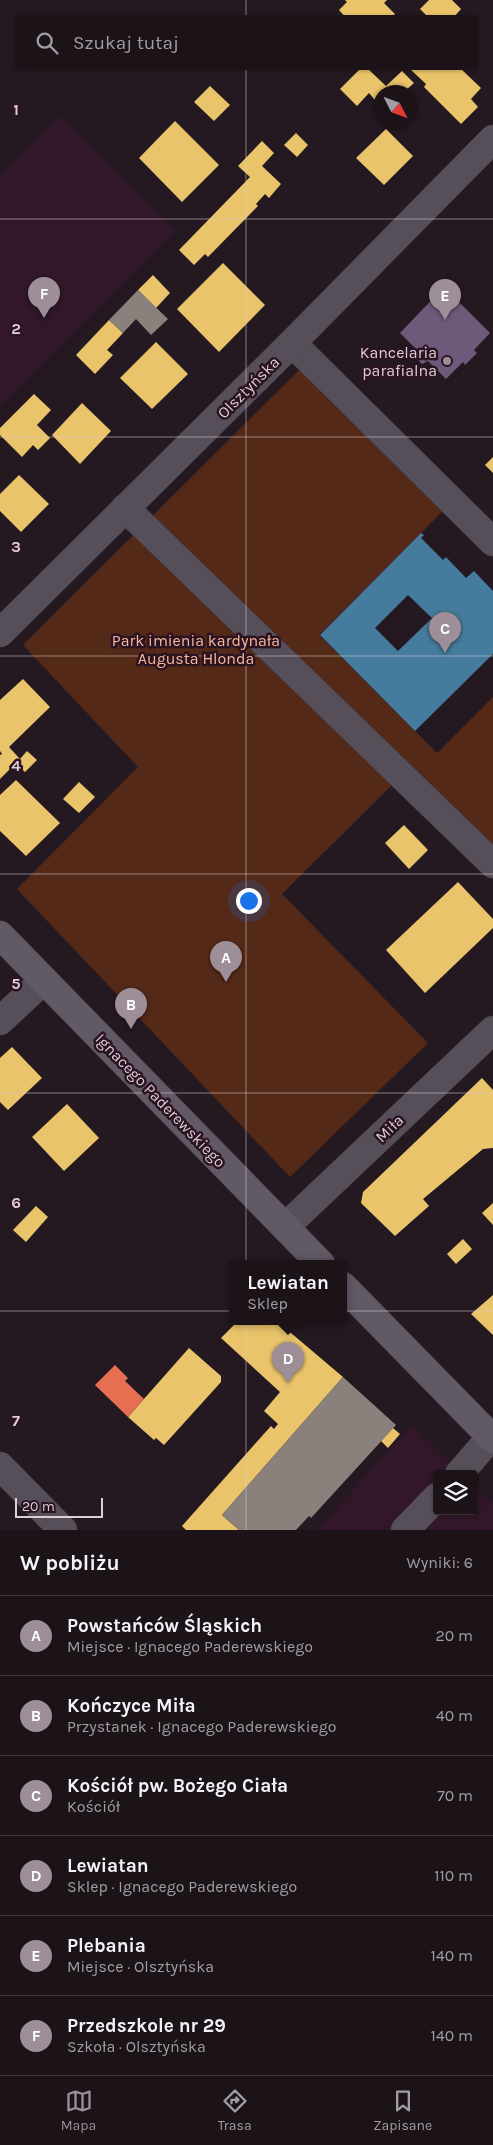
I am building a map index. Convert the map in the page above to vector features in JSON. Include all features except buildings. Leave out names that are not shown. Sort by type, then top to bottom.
[{"type":"main road","name":"Ignacego Paderewskiego","points":[[0,935],[318,1260]]},
{"type":"main road","points":[[347,1290],[492,1438]]},
{"type":"street","name":"Olsztyńska","points":[[0,633],[292,343],[493,139]]},
{"type":"street","points":[[292,343],[493,542]]},
{"type":"street","points":[[125,508],[493,864]]},
{"type":"street","points":[[0,1022],[44,980]]},
{"type":"street","name":"Miła","points":[[285,1228],[493,1030]]},
{"type":"street","points":[[463,1470],[492,1438]]},
{"type":"street","points":[[0,1466],[63,1530]]},
{"type":"street","points":[[405,1530],[433,1501]]},
{"type":"shaded area","points":[[60,116],[175,231],[0,406],[0,176]]},
{"type":"shaded area","points":[[412,1425],[458,1470],[433,1470],[433,1515],[478,1515],[478,1489],[493,1503],[493,1530],[317,1530]]},
{"type":"green space","name":"Park imienia kardynała Augusta Hlonda","points":[[304,365],[446,508],[319,635],[437,753],[493,697],[493,878],[395,782],[282,894],[428,1043],[290,1177],[17,889],[138,767],[23,645]]},
{"type":"place","name":"Przedszkole nr 29","points":[[44,318]]},
{"type":"place","name":"Plebania","points":[[445,320]]},
{"type":"place","name":"Kancelaria parafialna","points":[[447,361]]},
{"type":"place","name":"Kościół pw. Bożego Ciała","points":[[445,653]]},
{"type":"place","name":"Powstańców Śląskich","points":[[226,982]]},
{"type":"place","name":"Kończyce Miła","points":[[131,1029]]},
{"type":"place","name":"Lewiatan","points":[[288,1383]]}]
